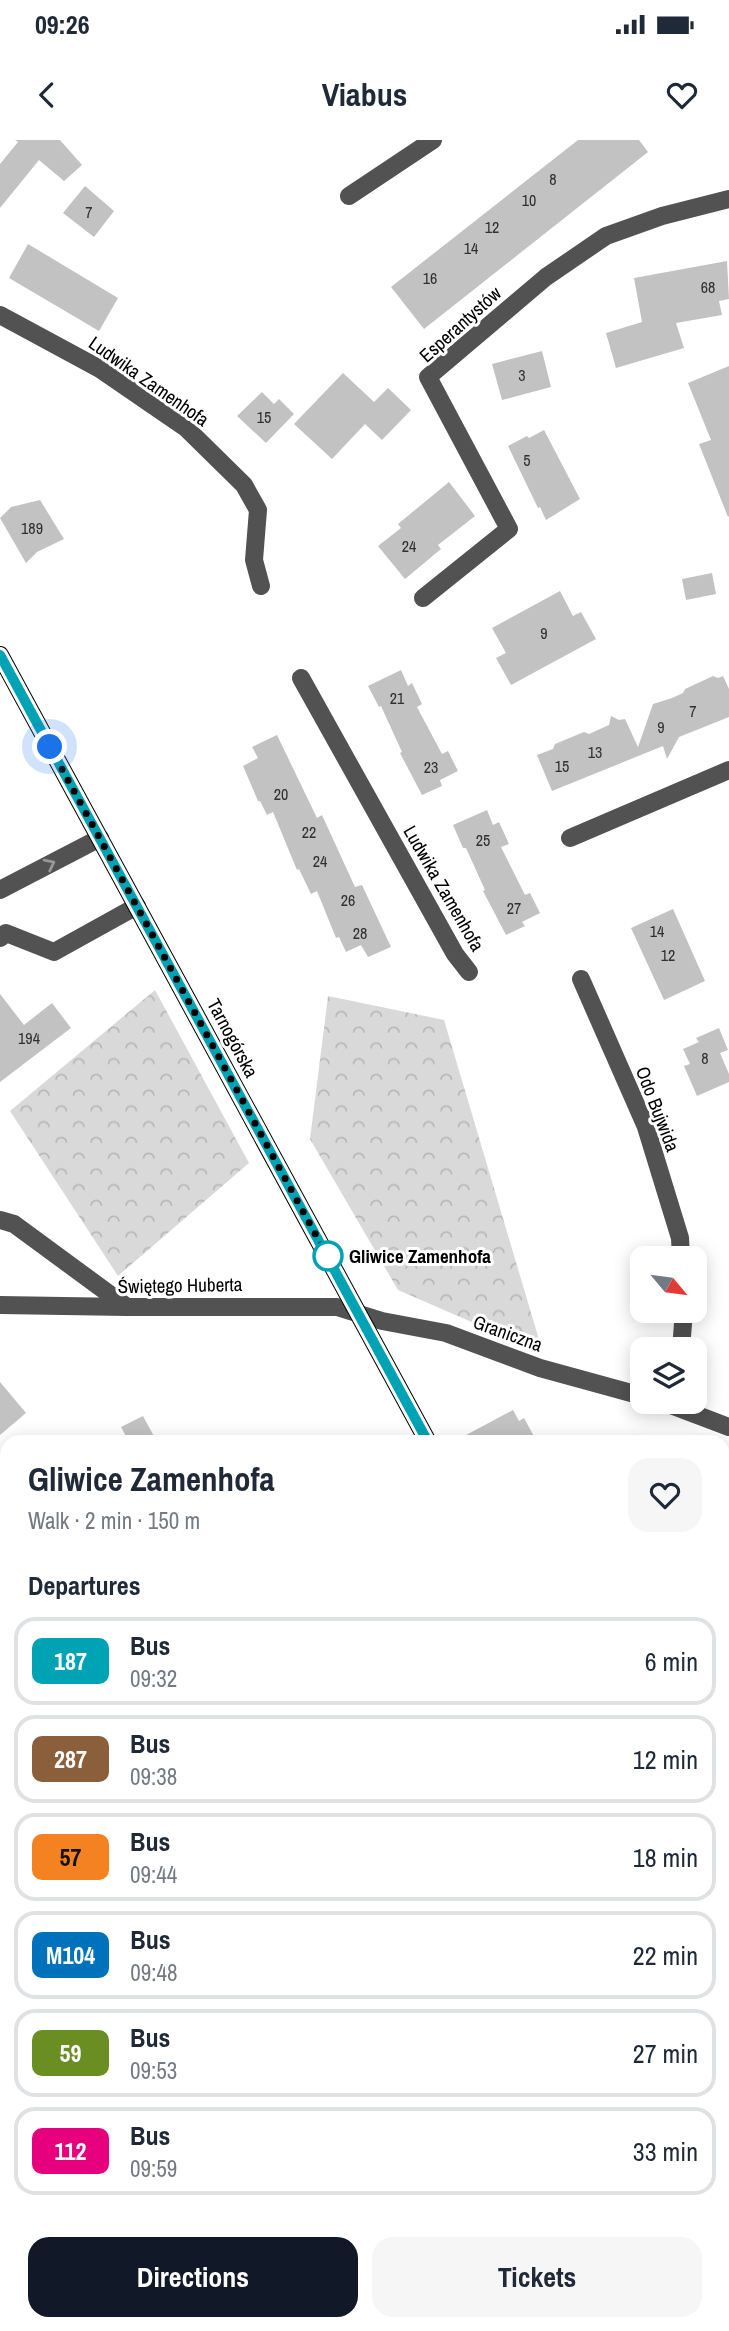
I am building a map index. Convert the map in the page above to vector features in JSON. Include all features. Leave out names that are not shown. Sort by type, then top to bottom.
[{"type":"main road","name":"Tarnogórska","points":[[0,655],[424,1435]]},
{"type":"street","points":[[349,196],[433,140]]},
{"type":"street","name":"Esperantystów","points":[[423,598],[509,529],[428,377],[546,277],[606,236],[662,216],[729,199]]},
{"type":"street","name":"Ludwika Zamenhofa","points":[[0,315],[100,369],[186,428],[244,485],[258,510],[254,561],[261,586]]},
{"type":"street","name":"Ludwika Zamenhofa","points":[[301,678],[455,954],[469,972]]},
{"type":"street","points":[[570,838],[729,771]]},
{"type":"street","points":[[0,890],[100,838]]},
{"type":"street","points":[[0,938],[6,933],[54,953],[137,906]]},
{"type":"street","name":"Odo Bujwida","points":[[581,979],[646,1127],[680,1246]]},
{"type":"street","points":[[0,1220],[14,1224],[127,1307]]},
{"type":"street","name":"Świętego Huberta","points":[[0,1305],[297,1305],[337,1307],[359,1314]]},
{"type":"street","name":"Graniczna","points":[[359,1314],[446,1333],[540,1368],[630,1393]]},
{"type":"street","points":[[698,1414],[729,1427]]},
{"type":"green space","points":[[155,990],[249,1163],[118,1276],[10,1111]]},
{"type":"green space","points":[[328,996],[444,1020],[543,1353],[398,1290],[310,1139]]},
{"type":"building","points":[[15,140],[60,140],[82,165],[64,181],[39,160],[0,208],[0,164],[18,142]]},
{"type":"building","points":[[578,140],[639,140],[648,152],[424,329],[391,287]]},
{"type":"building","points":[[85,186],[114,211],[94,237],[63,213]]},
{"type":"building","points":[[28,244],[118,298],[99,331],[9,278]]},
{"type":"building","points":[[727,261],[729,299],[719,301],[722,315],[676,323],[684,348],[616,368],[606,333],[642,322],[634,278]]},
{"type":"building","points":[[542,351],[551,387],[502,400],[492,364]]},
{"type":"building","points":[[729,366],[728,517],[699,444],[711,440],[688,383]]},
{"type":"building","points":[[343,373],[374,402],[388,388],[411,410],[382,440],[365,424],[332,459],[294,424]]},
{"type":"building","points":[[262,392],[274,404],[279,399],[294,414],[266,443],[237,416]]},
{"type":"building","points":[[544,430],[580,499],[546,520],[508,446]]},
{"type":"building","points":[[449,482],[475,516],[438,545],[441,549],[405,579],[378,546],[401,528],[398,524]]},
{"type":"building","points":[[40,500],[64,539],[37,552],[26,563],[0,518],[11,507]]},
{"type":"building","points":[[712,573],[716,594],[686,600],[682,579]]},
{"type":"building","points":[[560,591],[573,616],[581,612],[596,639],[511,685],[496,658],[506,653],[492,628]]},
{"type":"building","points":[[401,670],[408,686],[412,683],[422,704],[417,707],[442,754],[448,751],[458,771],[440,780],[442,786],[422,795],[400,753],[402,752],[381,706],[379,707],[368,686]]},
{"type":"building","points":[[713,676],[723,676],[729,689],[729,717],[679,737],[667,759],[663,746],[552,791],[537,755],[553,749],[555,744],[609,725],[611,716],[619,720],[625,719],[638,747],[653,704],[683,693],[685,689]]},
{"type":"building","points":[[277,735],[317,818],[322,815],[355,887],[362,885],[391,947],[368,957],[361,945],[346,952],[339,937],[336,938],[317,891],[311,894],[299,869],[297,870],[273,812],[267,815],[258,801],[243,766],[258,758],[252,747]]},
{"type":"building","points":[[487,810],[493,825],[499,822],[509,844],[501,847],[525,895],[530,893],[540,913],[522,922],[525,926],[506,935],[453,825]]},
{"type":"building","points":[[673,909],[705,981],[664,1000],[631,928]]},
{"type":"building","points":[[0,994],[24,1025],[52,1003],[71,1028],[0,1082]]},
{"type":"building","points":[[719,1028],[728,1050],[720,1053],[729,1074],[729,1082],[697,1096],[684,1066],[690,1064],[683,1049],[699,1042],[696,1038]]},
{"type":"building","points":[[0,1382],[26,1413],[0,1435]]},
{"type":"building","points":[[513,1410],[519,1421],[524,1418],[533,1435],[466,1435]]},
{"type":"building","points":[[143,1416],[153,1435],[125,1435],[121,1427]]},
{"type":"bus line","name":"187","points":[[0,655],[424,1435]]},
{"type":"place","name":"Gliwice Zamenhofa","points":[[328,1256]]},
{"type":"route","points":[[50,747],[330,1261],[328,1256]]}]
